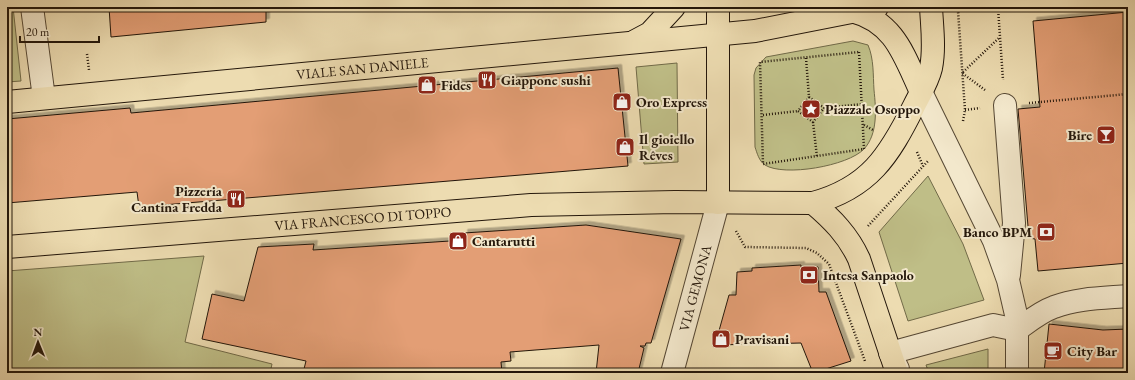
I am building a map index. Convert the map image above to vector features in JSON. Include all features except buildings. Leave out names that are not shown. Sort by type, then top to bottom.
[{"type":"main road","points":[[635,42],[650,33],[674,7]]},
{"type":"main road","points":[[718,7],[718,202],[813,203],[834,197],[851,188],[866,177],[890,149],[921,92],[930,69],[933,55],[931,7]]},
{"type":"main road","points":[[718,34],[755,31],[845,9],[877,7]]},
{"type":"main road","points":[[845,9],[871,18],[884,26],[892,35],[921,92]]},
{"type":"main road","name":"VIALE SAN DANIELE","points":[[7,102],[718,34]]},
{"type":"main road","name":"VIA FRANCESCO DI TOPPO","points":[[7,247],[531,205],[718,202]]},
{"type":"main road","points":[[813,203],[834,221],[852,243],[859,259],[893,363]]},
{"type":"street","points":[[32,7],[44,98]]},
{"type":"street","points":[[921,92],[994,241],[1008,280],[1016,312],[1018,373]]},
{"type":"street","points":[[1005,105],[1014,223],[1008,280]]},
{"type":"street","name":"VIA GEMONA","points":[[672,373],[718,202]]},
{"type":"street","points":[[901,373],[893,363],[993,325],[1017,330],[1041,313],[1068,302],[1128,296]]},
{"type":"path","points":[[964,121],[958,11],[1010,7]]},
{"type":"path","points":[[998,8],[1005,105]]},
{"type":"path","points":[[962,73],[1000,37]]},
{"type":"path","points":[[859,52],[863,104],[864,149],[763,164],[760,62],[859,52]]},
{"type":"path","points":[[87,54],[89,73]]},
{"type":"path","points":[[798,111],[809,97],[806,58]]},
{"type":"path","points":[[962,73],[1005,105],[1128,94]]},
{"type":"path","points":[[809,97],[824,108],[863,104]]},
{"type":"path","points":[[817,157],[813,122],[824,108]]},
{"type":"path","points":[[762,115],[798,111],[813,122]]},
{"type":"path","points":[[864,125],[873,130]]},
{"type":"path","points":[[876,218],[923,166],[916,149]]},
{"type":"path","points":[[718,202],[745,247],[806,248],[816,253],[829,264],[867,366]]},
{"type":"shaded area","points":[[7,7],[13,7],[21,81],[7,82]]},
{"type":"shaded area","points":[[853,41],[868,45],[872,61],[875,121],[869,143],[856,155],[831,165],[800,170],[786,170],[765,165],[757,154],[755,147],[754,75],[756,68],[766,57]]},
{"type":"shaded area","points":[[677,63],[678,162],[644,164],[636,67]]},
{"type":"shaded area","points":[[928,176],[963,244],[984,300],[908,321],[879,232]]},
{"type":"shaded area","points":[[204,256],[185,342],[272,364],[270,373],[7,373],[7,271]]},
{"type":"shaded area","points":[[988,349],[988,373],[929,373],[926,365]]},
{"type":"place","name":"Giappone sushi","points":[[487,80]]},
{"type":"place","name":"Fides","points":[[427,85]]},
{"type":"place","name":"Oro Express","points":[[622,102]]},
{"type":"place","name":"Piazzale Osoppo","points":[[811,109]]},
{"type":"place","name":"Bire","points":[[1106,135]]},
{"type":"place","name":"Il gioiello Rêves","points":[[625,147]]},
{"type":"place","name":"Pizzeria Cantina Fredda","points":[[236,199]]},
{"type":"place","name":"Banco BPM","points":[[1046,232]]},
{"type":"place","name":"Cantarutti","points":[[458,241]]},
{"type":"place","name":"Intesa Sanpaolo","points":[[809,275]]},
{"type":"place","name":"Pravisani","points":[[721,339]]},
{"type":"place","name":"City Bar","points":[[1053,351]]}]
